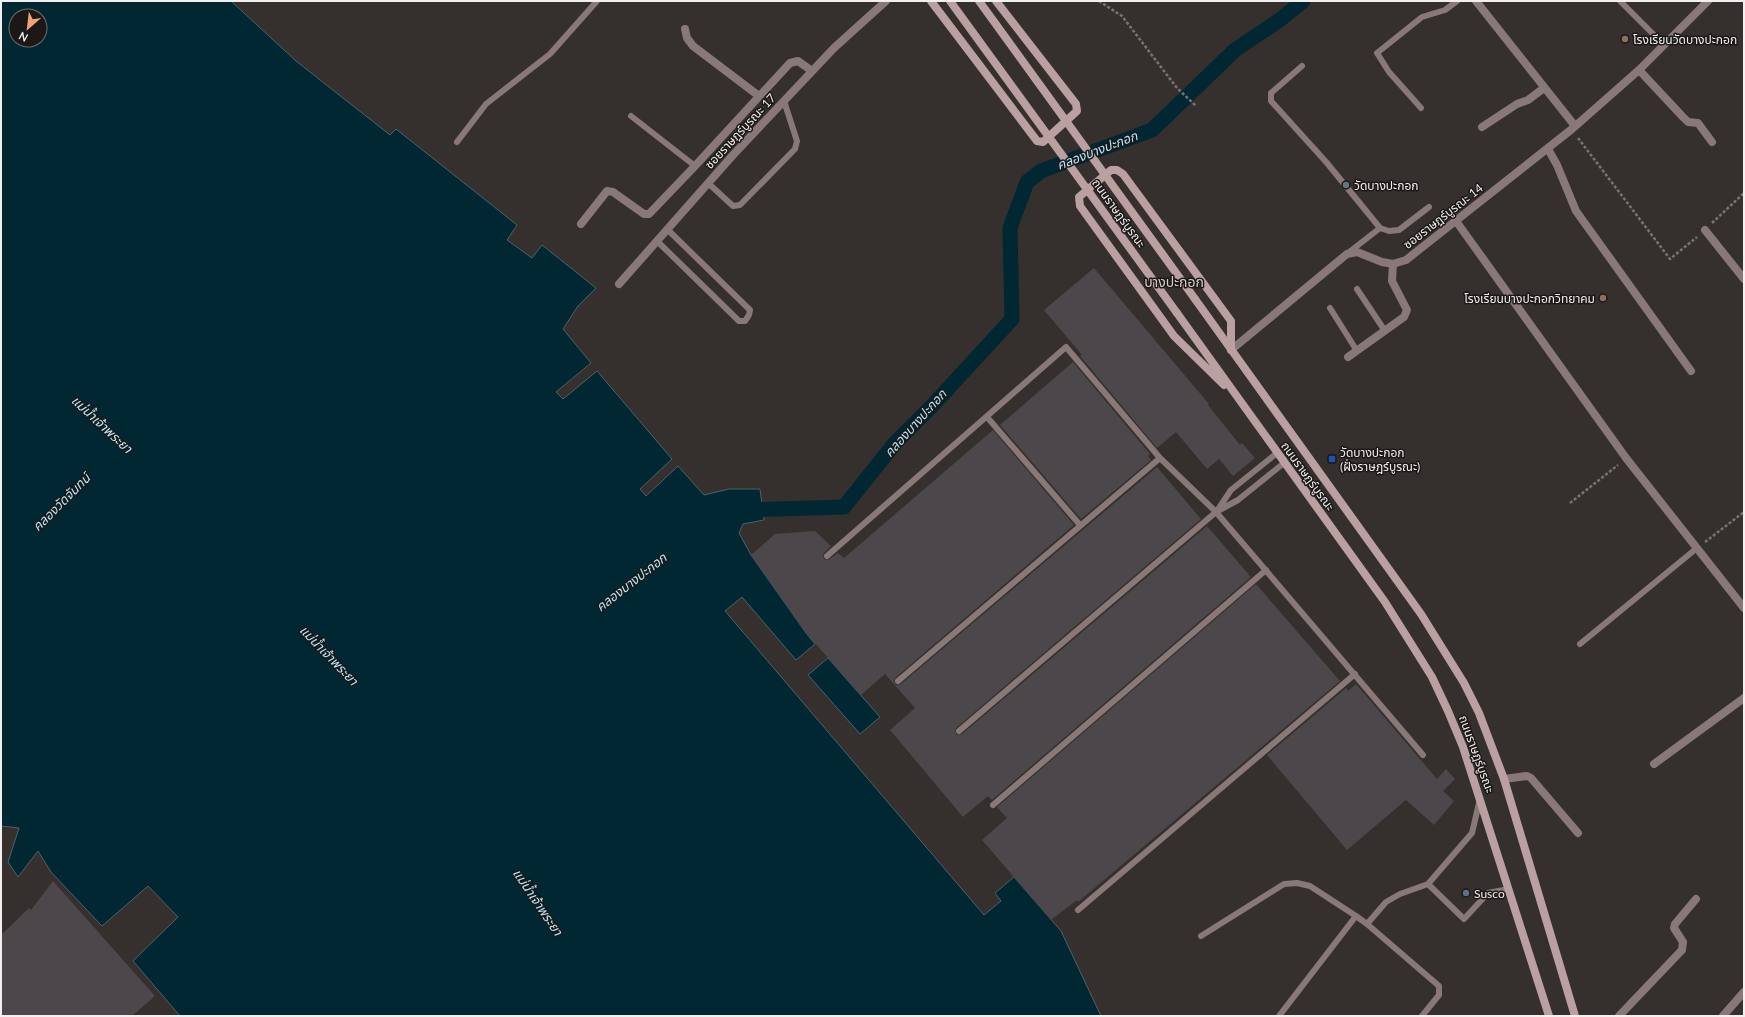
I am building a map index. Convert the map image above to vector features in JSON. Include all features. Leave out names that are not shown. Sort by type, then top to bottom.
[{"type":"main road","points":[[931,1],[1037,141],[1043,142],[1077,111],[1076,104],[996,1]]},
{"type":"main road","name":"ถนนราษฎร์บูรณะ","points":[[950,1],[1177,313],[1384,602],[1432,677],[1460,740],[1480,797],[1549,1016]]},
{"type":"main road","name":"ถนนราษฎร์บูรณะ","points":[[979,1],[1421,614],[1444,649],[1479,713],[1504,779],[1575,1016]]},
{"type":"main road","points":[[1231,350],[1231,321],[1124,174],[1117,170],[1111,170],[1079,197],[1080,206],[1174,336],[1239,400]]},
{"type":"street","name":"ซอยราษฎร์บูรณะ 17","points":[[619,284],[667,229],[812,71],[834,48],[886,1]]},
{"type":"street","points":[[1476,1],[1574,128]]},
{"type":"street","name":"ซอยราษฎร์บูรณะ 14","points":[[1393,264],[1406,260],[1574,128],[1639,70],[1708,1]]},
{"type":"street","points":[[686,29],[687,38],[693,46],[759,96]]},
{"type":"street","points":[[581,224],[607,191],[613,192],[644,214],[650,214],[790,62],[798,61],[812,71]]},
{"type":"street","points":[[1639,70],[1688,122],[1698,123],[1712,142]]},
{"type":"street","points":[[1482,127],[1517,104],[1528,100],[1544,88]]},
{"type":"street","points":[[1548,149],[1557,165],[1576,211],[1691,371]]},
{"type":"street","points":[[1456,221],[1626,458],[1744,608]]},
{"type":"street","points":[[1705,230],[1744,279]]},
{"type":"street","points":[[1231,350],[1347,254],[1356,252],[1382,262],[1393,264],[1392,281],[1407,310],[1404,317],[1348,357]]},
{"type":"street","points":[[1654,764],[1744,698]]},
{"type":"street","points":[[1504,779],[1527,776],[1531,778],[1578,833]]},
{"type":"street","points":[[1619,1016],[1682,950],[1683,942],[1674,928],[1675,924],[1696,900]]},
{"type":"street","points":[[1723,1016],[1744,992]]},
{"type":"lane","points":[[457,142],[486,104],[550,54],[597,1]]},
{"type":"lane","points":[[1421,108],[1389,72],[1377,53],[1422,17],[1445,10],[1457,1]]},
{"type":"lane","points":[[1620,1],[1664,45]]},
{"type":"lane","points":[[1302,66],[1271,93],[1271,101],[1327,163],[1380,228],[1389,231],[1399,230],[1430,207]]},
{"type":"lane","points":[[708,184],[733,206],[740,205],[795,149],[797,141],[784,101]]},
{"type":"lane","points":[[631,116],[695,166]]},
{"type":"lane","points":[[1347,254],[1380,228]]},
{"type":"lane","points":[[657,241],[739,321],[745,321],[749,316],[750,310],[667,229]]},
{"type":"lane","points":[[1357,289],[1385,331]]},
{"type":"lane","points":[[1330,308],[1357,351]]},
{"type":"lane","points":[[827,556],[1066,347],[1160,458],[1216,512],[1423,755]]},
{"type":"lane","points":[[987,417],[1080,525]]},
{"type":"lane","points":[[1216,512],[1231,490],[1277,453]]},
{"type":"lane","points":[[898,681],[1160,458]]},
{"type":"lane","points":[[959,731],[1216,512],[1238,500],[1284,463]]},
{"type":"lane","points":[[1580,644],[1697,548]]},
{"type":"lane","points":[[993,805],[1266,570]]},
{"type":"lane","points":[[1078,910],[1355,674]]},
{"type":"lane","points":[[1367,924],[1386,902],[1400,894],[1428,884],[1472,833],[1480,797]]},
{"type":"lane","points":[[1201,936],[1284,884],[1297,883],[1310,886],[1367,924],[1439,986],[1439,995],[1422,1016]]},
{"type":"lane","points":[[1428,884],[1464,919],[1488,893],[1509,889]]},
{"type":"lane","points":[[1279,1016],[1356,916]]},
{"type":"path","points":[[1099,1],[1122,16],[1177,88],[1196,106]]},
{"type":"path","points":[[1574,128],[1670,259],[1705,230],[1744,193]]},
{"type":"path","points":[[1570,502],[1626,458]]},
{"type":"path","points":[[1697,548],[1744,512]]},
{"type":"water","points":[[1,1],[231,1],[296,61],[390,135],[396,129],[517,225],[507,240],[532,258],[542,245],[596,288],[578,306],[563,329],[591,363],[556,392],[563,399],[597,371],[672,459],[640,489],[646,496],[678,466],[704,495],[729,489],[760,489],[764,520],[743,524],[739,533],[751,555],[815,644],[796,660],[742,597],[725,611],[984,915],[1001,901],[995,893],[1014,877],[1061,931],[1101,1016],[180,1016],[133,961],[178,917],[148,886],[102,926],[51,872],[38,851],[18,877],[8,862],[19,828],[1,826]]},
{"type":"water","points":[[828,658],[880,717],[860,734],[808,675]]},
{"type":"building","points":[[1094,268],[1209,404],[1208,405],[1240,445],[1242,443],[1255,458],[1233,476],[1219,459],[1207,469],[1176,432],[1157,448],[1080,356],[1082,355],[1044,310]]},
{"type":"building","points":[[1073,362],[1150,454],[1148,456],[1151,460],[1081,519],[1000,425]]},
{"type":"building","points":[[993,430],[1074,525],[895,678],[894,681],[896,685],[901,684],[1157,467],[1201,519],[956,728],[955,731],[957,735],[962,734],[1207,526],[1251,577],[992,800],[988,796],[963,817],[890,730],[915,708],[885,674],[861,695],[806,633],[751,555],[775,534],[815,531],[831,546],[823,554],[824,559],[828,560],[838,553],[844,558]]},
{"type":"building","points":[[1256,584],[1340,681],[1078,902],[1077,900],[1051,920],[982,840],[1007,818],[997,807]]},
{"type":"building","points":[[1356,684],[1437,779],[1446,769],[1455,779],[1443,791],[1454,801],[1434,825],[1406,800],[1347,850],[1267,755],[1346,688],[1348,691]]},
{"type":"building","points":[[53,881],[155,996],[132,1016],[1,1016],[1,935],[29,908],[31,910]]},
{"type":"waterway","name":"คลองบางปะกอก","points":[[743,510],[844,507],[895,443],[933,405],[1012,319],[1010,228],[1027,182],[1041,171],[1152,130],[1235,50],[1281,19],[1303,1]]},
{"type":"place","name":"โรงเรียนวัดบางปะกอก","points":[[1625,39]]},
{"type":"place","name":"วัดบางปะกอก","points":[[1346,185]]},
{"type":"place","name":"โรงเรียนบางปะกอกวิทยาคม","points":[[1603,298]]},
{"type":"place","name":"วัดบางปะกอก (ฝั่งราษฎร์บูรณะ)","points":[[1332,459]]},
{"type":"place","name":"Susco","points":[[1466,893]]},
{"type":"district","name":"บางปะกอก","points":[[1174,281]]},
{"type":"water label","name":"แม่น้ำเจ้าพระยา","points":[[102,424]]},
{"type":"water label","name":"คลองวัดจันทน์","points":[[61,502]]},
{"type":"water label","name":"แม่น้ำเจ้าพระยา","points":[[329,655]]},
{"type":"water label","name":"แม่น้ำเจ้าพระยา","points":[[538,902]]}]
